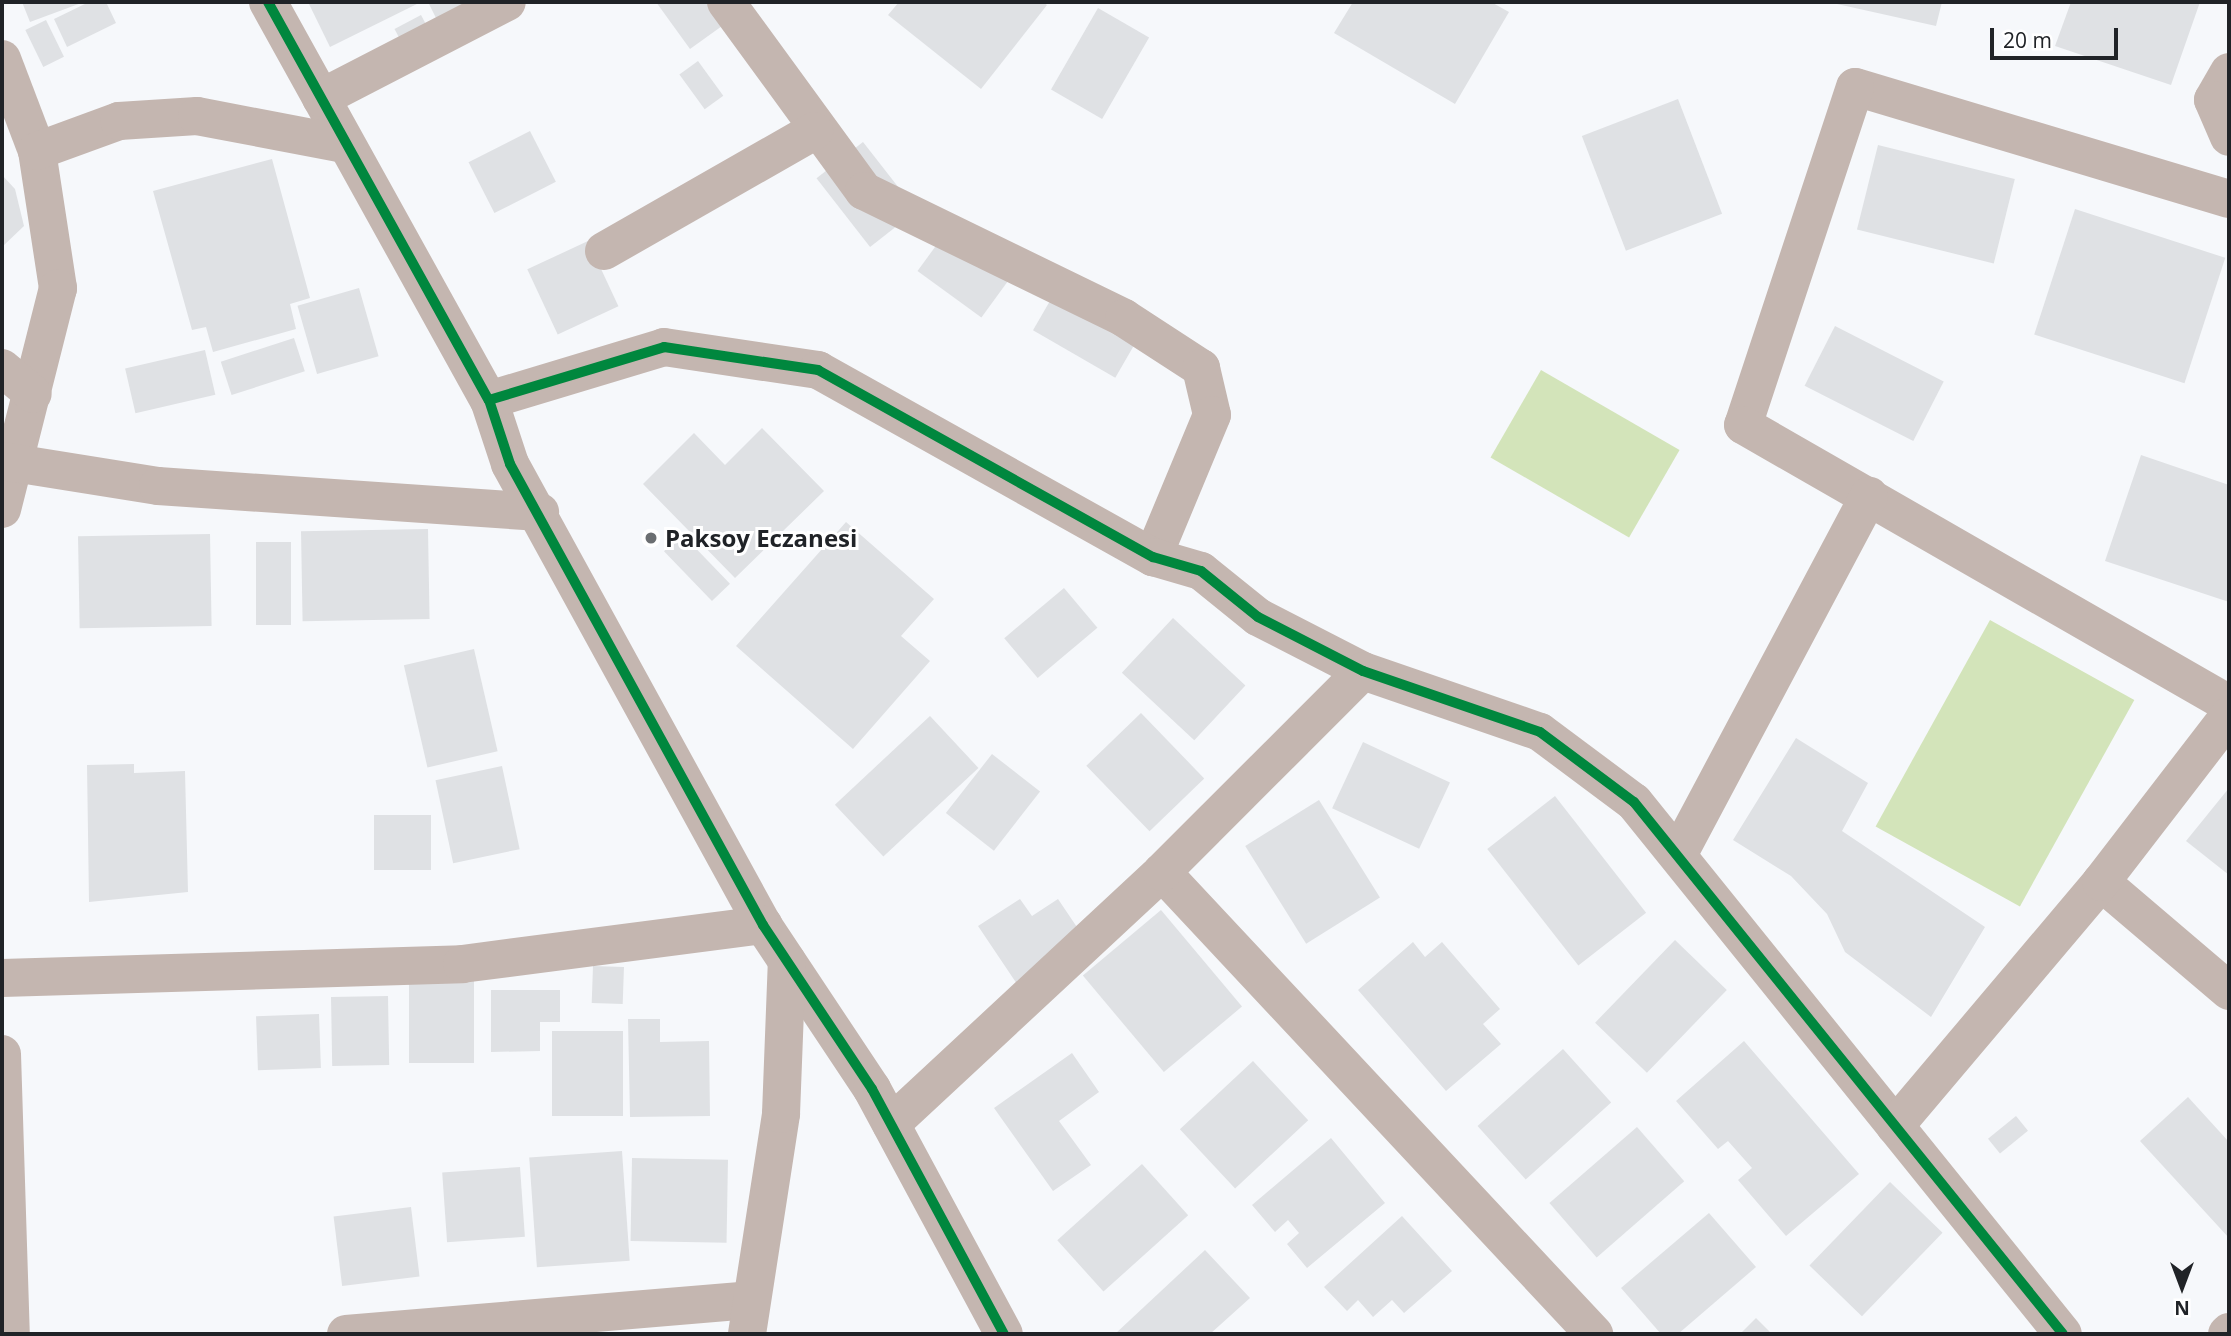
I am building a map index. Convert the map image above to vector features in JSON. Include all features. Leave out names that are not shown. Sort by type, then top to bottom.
[{"type":"street","points":[[268,2],[344,144],[489,400],[510,464],[540,512],[764,925],[891,1124],[1004,1334]]},
{"type":"street","points":[[321,98],[507,2]]},
{"type":"street","points":[[726,2],[814,131],[864,191],[1124,318],[1202,368],[1212,415],[1153,556]]},
{"type":"street","points":[[2,59],[37,151],[58,288],[33,394],[8,463],[2,509]]},
{"type":"street","points":[[2229,72],[2213,100],[2229,136]]},
{"type":"street","points":[[2229,199],[1855,87],[1743,425],[2229,704]]},
{"type":"street","points":[[37,151],[120,121],[197,116],[344,144]]},
{"type":"street","points":[[604,251],[814,131]]},
{"type":"street","points":[[489,400],[664,347],[818,370],[1153,556],[1202,571],[1258,617],[1363,671],[1540,732],[1634,802],[2063,1334]]},
{"type":"street","points":[[2,368],[33,394]]},
{"type":"street","points":[[8,463],[158,486],[540,512]]},
{"type":"street","points":[[1678,855],[1869,496]]},
{"type":"street","points":[[891,1124],[1162,872],[1363,671]]},
{"type":"street","points":[[1895,1126],[2101,882],[2229,716]]},
{"type":"street","points":[[1162,872],[1594,1334]]},
{"type":"street","points":[[2101,882],[2229,991]]},
{"type":"street","points":[[2,978],[462,964],[764,925]]},
{"type":"street","points":[[346,1334],[749,1317],[781,1114],[787,961]]},
{"type":"street","points":[[2,1054],[11,1334]]},
{"type":"green space","points":[[1541,370],[1680,450],[1629,537],[1490,457]]},
{"type":"green space","points":[[1990,620],[2134,700],[2020,906],[1876,826]]},
{"type":"building","points":[[22,2],[84,2],[30,22]]},
{"type":"building","points":[[89,2],[106,2],[116,23],[67,47],[54,19]]},
{"type":"building","points":[[308,2],[421,2],[330,47]]},
{"type":"building","points":[[428,2],[478,2],[438,22]]},
{"type":"building","points":[[656,2],[715,2],[729,21],[690,49]]},
{"type":"building","points":[[899,2],[1043,2],[1047,5],[981,89],[888,15]]},
{"type":"building","points":[[1353,2],[1491,2],[1509,12],[1455,104],[1334,33]]},
{"type":"building","points":[[1828,2],[1942,2],[1936,26]]},
{"type":"building","points":[[2071,2],[2200,2],[2171,85],[2055,46]]},
{"type":"building","points":[[1098,8],[1149,38],[1102,119],[1051,89]]},
{"type":"building","points":[[421,15],[430,32],[403,46],[395,29]]},
{"type":"building","points":[[46,20],[64,57],[43,67],[25,30]]},
{"type":"building","points":[[698,61],[723,96],[705,109],[679,75]]},
{"type":"building","points":[[1678,99],[1722,214],[1626,251],[1582,136]]},
{"type":"building","points":[[530,131],[556,182],[494,213],[469,162]]},
{"type":"building","points":[[863,142],[917,211],[870,247],[817,178]]},
{"type":"building","points":[[1878,145],[2015,179],[1994,264],[1857,229]]},
{"type":"building","points":[[272,159],[310,298],[290,304],[296,329],[213,352],[206,327],[192,330],[153,191]]},
{"type":"building","points":[[2,175],[15,189],[24,226],[2,247]]},
{"type":"building","points":[[2075,209],[2225,258],[2184,383],[2034,335]]},
{"type":"building","points":[[951,225],[1015,271],[981,318],[917,271]]},
{"type":"building","points":[[588,241],[618,306],[558,335],[527,269]]},
{"type":"building","points":[[1058,287],[1140,334],[1115,378],[1033,330]]},
{"type":"building","points":[[359,288],[379,356],[317,374],[297,306]]},
{"type":"building","points":[[1835,326],[1944,381],[1913,441],[1805,386]]},
{"type":"building","points":[[294,338],[305,371],[232,395],[221,362]]},
{"type":"building","points":[[205,350],[215,395],[135,413],[125,368]]},
{"type":"building","points":[[762,428],[824,491],[735,578],[643,484],[694,433],[725,465]]},
{"type":"building","points":[[2141,455],[2229,485],[2229,602],[2105,561]]},
{"type":"building","points":[[846,522],[934,599],[901,636],[930,661],[853,749],[736,646]]},
{"type":"building","points":[[428,529],[430,619],[303,621],[301,531]]},
{"type":"building","points":[[210,534],[212,626],[80,628],[78,536]]},
{"type":"building","points":[[682,534],[730,584],[712,601],[664,551]]},
{"type":"building","points":[[256,542],[291,542],[291,625],[256,625]]},
{"type":"building","points":[[1064,588],[1097,628],[1038,678],[1004,638]]},
{"type":"building","points":[[1173,618],[1245,686],[1194,740],[1122,673]]},
{"type":"building","points":[[474,649],[498,751],[427,768],[404,665]]},
{"type":"building","points":[[1141,713],[1204,778],[1150,831],[1086,766]]},
{"type":"building","points":[[930,716],[978,768],[883,857],[835,805]]},
{"type":"building","points":[[1796,738],[1868,783],[1842,831],[1985,927],[1931,1017],[1845,952],[1827,914],[1791,876],[1733,840]]},
{"type":"building","points":[[1363,742],[1450,783],[1419,849],[1332,808]]},
{"type":"building","points":[[992,754],[1040,792],[994,851],[946,813]]},
{"type":"building","points":[[134,764],[134,773],[185,771],[188,892],[89,902],[87,765]]},
{"type":"building","points":[[502,766],[520,849],[453,863],[435,780]]},
{"type":"building","points":[[2229,788],[2229,875],[2186,841]]},
{"type":"building","points":[[1555,796],[1646,913],[1578,966],[1487,849]]},
{"type":"building","points":[[1319,800],[1380,898],[1306,944],[1245,846]]},
{"type":"building","points":[[374,815],[431,815],[431,870],[374,870]]},
{"type":"building","points":[[1020,899],[1032,916],[1058,899],[1085,939],[1017,984],[978,926]]},
{"type":"building","points":[[1161,910],[1242,1007],[1164,1072],[1083,976]]},
{"type":"building","points":[[1675,940],[1727,990],[1647,1073],[1595,1023]]},
{"type":"building","points":[[1413,942],[1425,957],[1442,942],[1500,1009],[1483,1024],[1501,1044],[1446,1091],[1358,990]]},
{"type":"building","points":[[593,966],[624,967],[623,1004],[592,1003]]},
{"type":"building","points":[[409,979],[474,979],[474,1063],[409,1063]]},
{"type":"building","points":[[491,990],[560,990],[560,1022],[540,1022],[540,1051],[491,1052]]},
{"type":"building","points":[[388,996],[389,1065],[332,1066],[331,997]]},
{"type":"building","points":[[319,1014],[321,1068],[258,1070],[256,1016]]},
{"type":"building","points":[[628,1019],[660,1019],[660,1042],[709,1041],[710,1116],[630,1117]]},
{"type":"building","points":[[552,1031],[623,1031],[623,1116],[552,1116]]},
{"type":"building","points":[[1744,1041],[1859,1174],[1786,1236],[1738,1180],[1752,1168],[1728,1141],[1718,1149],[1676,1101]]},
{"type":"building","points":[[1563,1049],[1611,1103],[1526,1179],[1478,1126]]},
{"type":"building","points":[[1072,1053],[1099,1092],[1059,1121],[1091,1165],[1053,1191],[994,1108]]},
{"type":"building","points":[[1253,1061],[1308,1120],[1235,1188],[1180,1129]]},
{"type":"building","points":[[2188,1097],[2229,1142],[2229,1238],[2140,1141]]},
{"type":"building","points":[[2016,1116],[2028,1131],[2000,1153],[1988,1139]]},
{"type":"building","points":[[1637,1127],[1684,1181],[1597,1257],[1549,1203]]},
{"type":"building","points":[[1331,1138],[1385,1203],[1307,1268],[1287,1244],[1299,1233],[1288,1220],[1275,1232],[1252,1205]]},
{"type":"building","points":[[622,1151],[630,1261],[537,1267],[529,1157]]},
{"type":"building","points":[[632,1158],[728,1160],[727,1243],[631,1241]]},
{"type":"building","points":[[1142,1164],[1188,1215],[1103,1292],[1057,1240]]},
{"type":"building","points":[[520,1167],[525,1237],[447,1242],[442,1172]]},
{"type":"building","points":[[1890,1182],[1943,1233],[1862,1316],[1809,1265]]},
{"type":"building","points":[[411,1207],[420,1276],[342,1286],[334,1217]]},
{"type":"building","points":[[1709,1213],[1756,1267],[1678,1334],[1661,1334],[1621,1288]]},
{"type":"building","points":[[1402,1216],[1452,1271],[1404,1313],[1392,1300],[1373,1317],[1358,1300],[1347,1311],[1324,1287]]},
{"type":"building","points":[[1205,1250],[1250,1298],[1210,1334],[1115,1334]]},
{"type":"building","points":[[1756,1318],[1772,1334],[1740,1334]]},
{"type":"cycle path","points":[[268,2],[489,400],[510,464],[763,925],[872,1089],[1004,1334]]},
{"type":"cycle path","points":[[489,400],[664,347],[818,370],[1153,557],[1201,571],[1258,617],[1363,671],[1540,732],[1634,802],[2063,1334]]},
{"type":"place","name":"Paksoy Eczanesi","points":[[651,538]]}]
